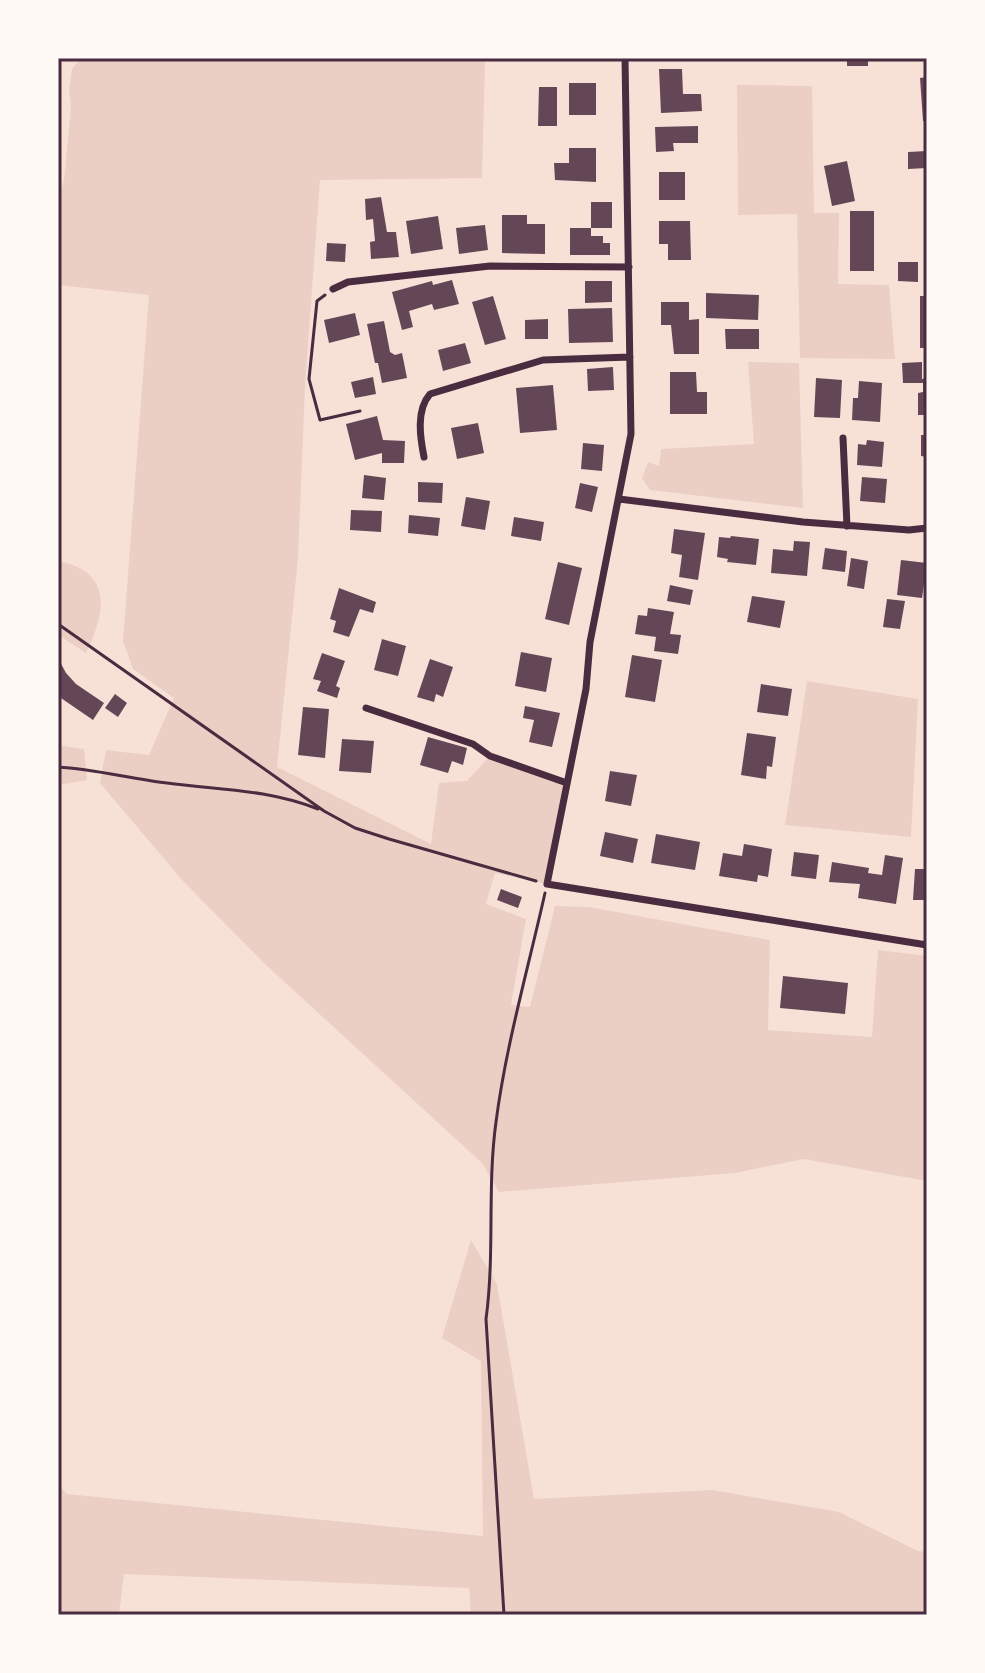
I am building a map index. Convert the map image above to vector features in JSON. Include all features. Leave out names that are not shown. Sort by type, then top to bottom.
[{"type":"street","points":[[625,58],[631,434],[590,642],[586,689],[547,884],[927,945]]},
{"type":"street","points":[[333,289],[348,282],[490,266],[629,267]]},
{"type":"street","points":[[424,457],[419,436],[424,402],[430,394],[543,360],[630,357]]},
{"type":"street","points":[[843,438],[847,526]]},
{"type":"street","points":[[619,499],[847,526],[927,528]]},
{"type":"street","points":[[366,708],[473,744],[490,756],[567,783]]},
{"type":"path","points":[[333,289],[317,301],[309,379],[320,420],[360,411]]},
{"type":"path","points":[[58,624],[324,811],[355,828],[547,884],[504,1077],[492,1169],[490,1287],[486,1319],[504,1615]]},
{"type":"path","points":[[58,767],[168,783],[256,791],[288,797],[324,811]]},
{"type":"shaded area","points":[[81,58],[485,58],[482,178],[320,180],[305,386],[298,558],[277,767],[431,844],[439,783],[467,781],[490,756],[567,783],[547,884],[495,873],[486,904],[526,919],[511,1005],[530,1007],[555,906],[589,907],[770,940],[768,1030],[872,1037],[878,950],[927,956],[927,1181],[804,1159],[735,1173],[499,1192],[482,1163],[266,965],[182,880],[100,783],[106,750],[149,755],[174,698],[133,669],[123,641],[149,295],[58,285],[58,202],[64,180],[71,108],[69,88],[72,69]]},
{"type":"shaded area","points":[[737,85],[812,86],[814,213],[839,213],[838,284],[889,285],[895,359],[800,358],[797,214],[738,215]]},
{"type":"shaded area","points":[[748,362],[799,363],[803,508],[650,490],[642,478],[648,462],[659,466],[661,449],[754,444]]},
{"type":"shaded area","points":[[58,561],[76,566],[88,574],[100,596],[98,623],[86,653],[58,635]]},
{"type":"shaded area","points":[[807,681],[918,699],[911,837],[785,825]]},
{"type":"shaded area","points":[[58,745],[84,749],[87,780],[58,785]]},
{"type":"shaded area","points":[[471,1240],[497,1284],[534,1499],[712,1490],[839,1512],[918,1551],[927,1552],[927,1615],[471,1615],[469,1588],[124,1574],[119,1615],[58,1615],[58,1484],[67,1494],[483,1536],[481,1361],[442,1338]]},
{"type":"building","points":[[847,58],[868,58],[868,66],[847,66]]},
{"type":"building","points":[[659,69],[682,69],[683,94],[701,94],[702,111],[661,113]]},
{"type":"building","points":[[927,77],[927,121],[923,121],[920,78]]},
{"type":"building","points":[[569,83],[596,83],[596,115],[569,115]]},
{"type":"building","points":[[539,87],[557,87],[557,126],[538,126]]},
{"type":"building","points":[[698,126],[698,143],[673,143],[674,151],[656,152],[655,127]]},
{"type":"building","points":[[569,148],[596,148],[596,182],[555,180],[554,163],[569,163]]},
{"type":"building","points":[[927,151],[927,168],[908,169],[908,152]]},
{"type":"building","points":[[847,161],[855,201],[832,206],[824,166]]},
{"type":"building","points":[[659,172],[685,172],[685,200],[659,200]]},
{"type":"building","points":[[381,197],[387,232],[396,232],[399,257],[371,259],[370,242],[375,241],[373,219],[366,220],[365,199]]},
{"type":"building","points":[[591,202],[612,202],[612,228],[591,228]]},
{"type":"building","points":[[850,211],[874,211],[874,271],[850,271]]},
{"type":"building","points":[[502,215],[527,215],[527,224],[545,224],[545,254],[502,253]]},
{"type":"building","points":[[438,216],[443,249],[411,254],[406,221]]},
{"type":"building","points":[[659,221],[690,221],[691,260],[668,260],[668,244],[659,244]]},
{"type":"building","points":[[485,225],[488,250],[459,254],[456,228]]},
{"type":"building","points":[[570,228],[591,228],[591,236],[603,236],[603,243],[610,243],[610,255],[570,255]]},
{"type":"building","points":[[327,243],[346,244],[345,262],[326,261]]},
{"type":"building","points":[[898,262],[918,262],[918,282],[898,281]]},
{"type":"building","points":[[452,280],[459,304],[434,310],[432,304],[409,311],[413,327],[402,330],[392,292],[432,281],[433,285]]},
{"type":"building","points":[[585,281],[612,281],[612,302],[585,303]]},
{"type":"building","points":[[706,293],[759,295],[758,320],[706,318]]},
{"type":"building","points":[[493,296],[506,339],[485,345],[472,302]]},
{"type":"building","points":[[920,296],[927,296],[927,348],[920,348]]},
{"type":"building","points":[[661,302],[689,302],[689,320],[699,319],[699,354],[674,354],[671,325],[661,325]]},
{"type":"building","points":[[612,308],[613,342],[569,343],[568,309]]},
{"type":"building","points":[[355,313],[360,335],[329,343],[324,320]]},
{"type":"building","points":[[548,319],[548,339],[525,339],[525,320]]},
{"type":"building","points":[[384,321],[390,352],[395,355],[402,353],[407,378],[382,383],[367,324]]},
{"type":"building","points":[[725,329],[759,329],[759,349],[726,349]]},
{"type":"building","points":[[465,343],[471,363],[443,371],[438,350]]},
{"type":"building","points":[[922,362],[922,379],[927,378],[927,415],[918,415],[918,393],[923,392],[923,383],[903,383],[902,363]]},
{"type":"building","points":[[613,367],[614,390],[588,391],[587,369]]},
{"type":"building","points":[[670,372],[696,372],[697,392],[707,392],[707,414],[670,414]]},
{"type":"building","points":[[373,377],[376,394],[355,398],[351,382]]},
{"type":"building","points":[[816,378],[842,380],[840,418],[814,417]]},
{"type":"building","points":[[859,381],[882,383],[880,422],[852,420],[853,398],[858,398]]},
{"type":"building","points":[[553,385],[557,430],[520,433],[516,388]]},
{"type":"building","points":[[377,416],[383,440],[405,441],[404,463],[382,463],[382,453],[355,460],[346,424]]},
{"type":"building","points":[[478,423],[484,453],[457,459],[451,428]]},
{"type":"building","points":[[921,435],[927,435],[927,457],[921,456]]},
{"type":"building","points":[[867,440],[884,442],[882,467],[857,465],[858,444],[866,445]]},
{"type":"building","points":[[583,443],[604,445],[602,471],[581,469]]},
{"type":"building","points":[[364,475],[386,478],[384,500],[362,498]]},
{"type":"building","points":[[862,477],[887,479],[885,503],[860,501]]},
{"type":"building","points":[[418,482],[443,483],[442,503],[418,502]]},
{"type":"building","points":[[580,483],[598,487],[592,512],[575,508]]},
{"type":"building","points":[[466,497],[490,501],[485,530],[461,526]]},
{"type":"building","points":[[351,510],[382,511],[381,532],[350,530]]},
{"type":"building","points":[[409,515],[440,518],[438,536],[408,533]]},
{"type":"building","points":[[514,517],[544,522],[541,541],[511,536]]},
{"type":"building","points":[[674,529],[705,533],[698,580],[679,577],[682,555],[671,553]]},
{"type":"building","points":[[719,537],[759,539],[756,565],[727,562],[728,559],[717,557]]},
{"type":"building","points":[[794,541],[810,542],[807,576],[771,573],[773,549],[793,551]]},
{"type":"building","points":[[825,548],[847,551],[845,572],[822,569]]},
{"type":"building","points":[[851,558],[868,561],[864,589],[847,586]]},
{"type":"building","points":[[901,560],[927,563],[922,598],[897,595]]},
{"type":"building","points":[[558,562],[582,568],[569,625],[545,619]]},
{"type":"building","points":[[670,585],[693,590],[690,605],[667,601]]},
{"type":"building","points":[[339,588],[376,602],[373,613],[360,609],[349,637],[333,632],[336,621],[330,619]]},
{"type":"building","points":[[752,596],[785,601],[780,628],[747,622]]},
{"type":"building","points":[[887,599],[905,601],[900,629],[883,627]]},
{"type":"building","points":[[648,608],[674,612],[670,634],[681,635],[678,654],[654,651],[656,637],[635,634],[638,615],[647,616]]},
{"type":"building","points":[[382,639],[406,646],[398,676],[374,670]]},
{"type":"building","points":[[521,652],[552,658],[546,692],[515,686]]},
{"type":"building","points":[[322,653],[345,661],[336,686],[340,688],[337,698],[317,691],[321,681],[313,679]]},
{"type":"building","points":[[632,655],[662,660],[655,702],[625,697]]},
{"type":"building","points":[[58,658],[76,684],[104,703],[93,720],[58,696]]},
{"type":"building","points":[[430,659],[453,667],[443,697],[436,694],[434,702],[417,697]]},
{"type":"building","points":[[761,684],[792,689],[788,716],[757,712]]},
{"type":"building","points":[[115,694],[127,703],[118,717],[105,708]]},
{"type":"building","points":[[525,706],[560,713],[552,747],[529,742],[534,720],[523,718]]},
{"type":"building","points":[[303,707],[329,709],[325,758],[298,755]]},
{"type":"building","points":[[747,733],[776,737],[772,767],[767,766],[766,779],[741,775]]},
{"type":"building","points":[[428,737],[467,748],[463,765],[452,761],[448,773],[420,765]]},
{"type":"building","points":[[342,739],[374,741],[371,773],[339,771]]},
{"type":"building","points":[[610,771],[637,775],[631,806],[605,801]]},
{"type":"building","points":[[605,832],[638,839],[633,863],[600,856]]},
{"type":"building","points":[[656,834],[700,842],[695,870],[651,863]]},
{"type":"building","points":[[744,844],[772,849],[768,877],[758,875],[757,882],[719,876],[723,853],[742,856]]},
{"type":"building","points":[[794,852],[819,855],[816,879],[791,876]]},
{"type":"building","points":[[885,855],[903,858],[896,904],[858,898],[860,884],[829,882],[832,862],[869,868],[868,873],[882,875]]},
{"type":"building","points":[[915,869],[927,869],[927,900],[913,900]]},
{"type":"building","points":[[501,889],[522,897],[518,908],[497,900]]},
{"type":"building","points":[[783,976],[848,983],[845,1014],[780,1008]]}]
